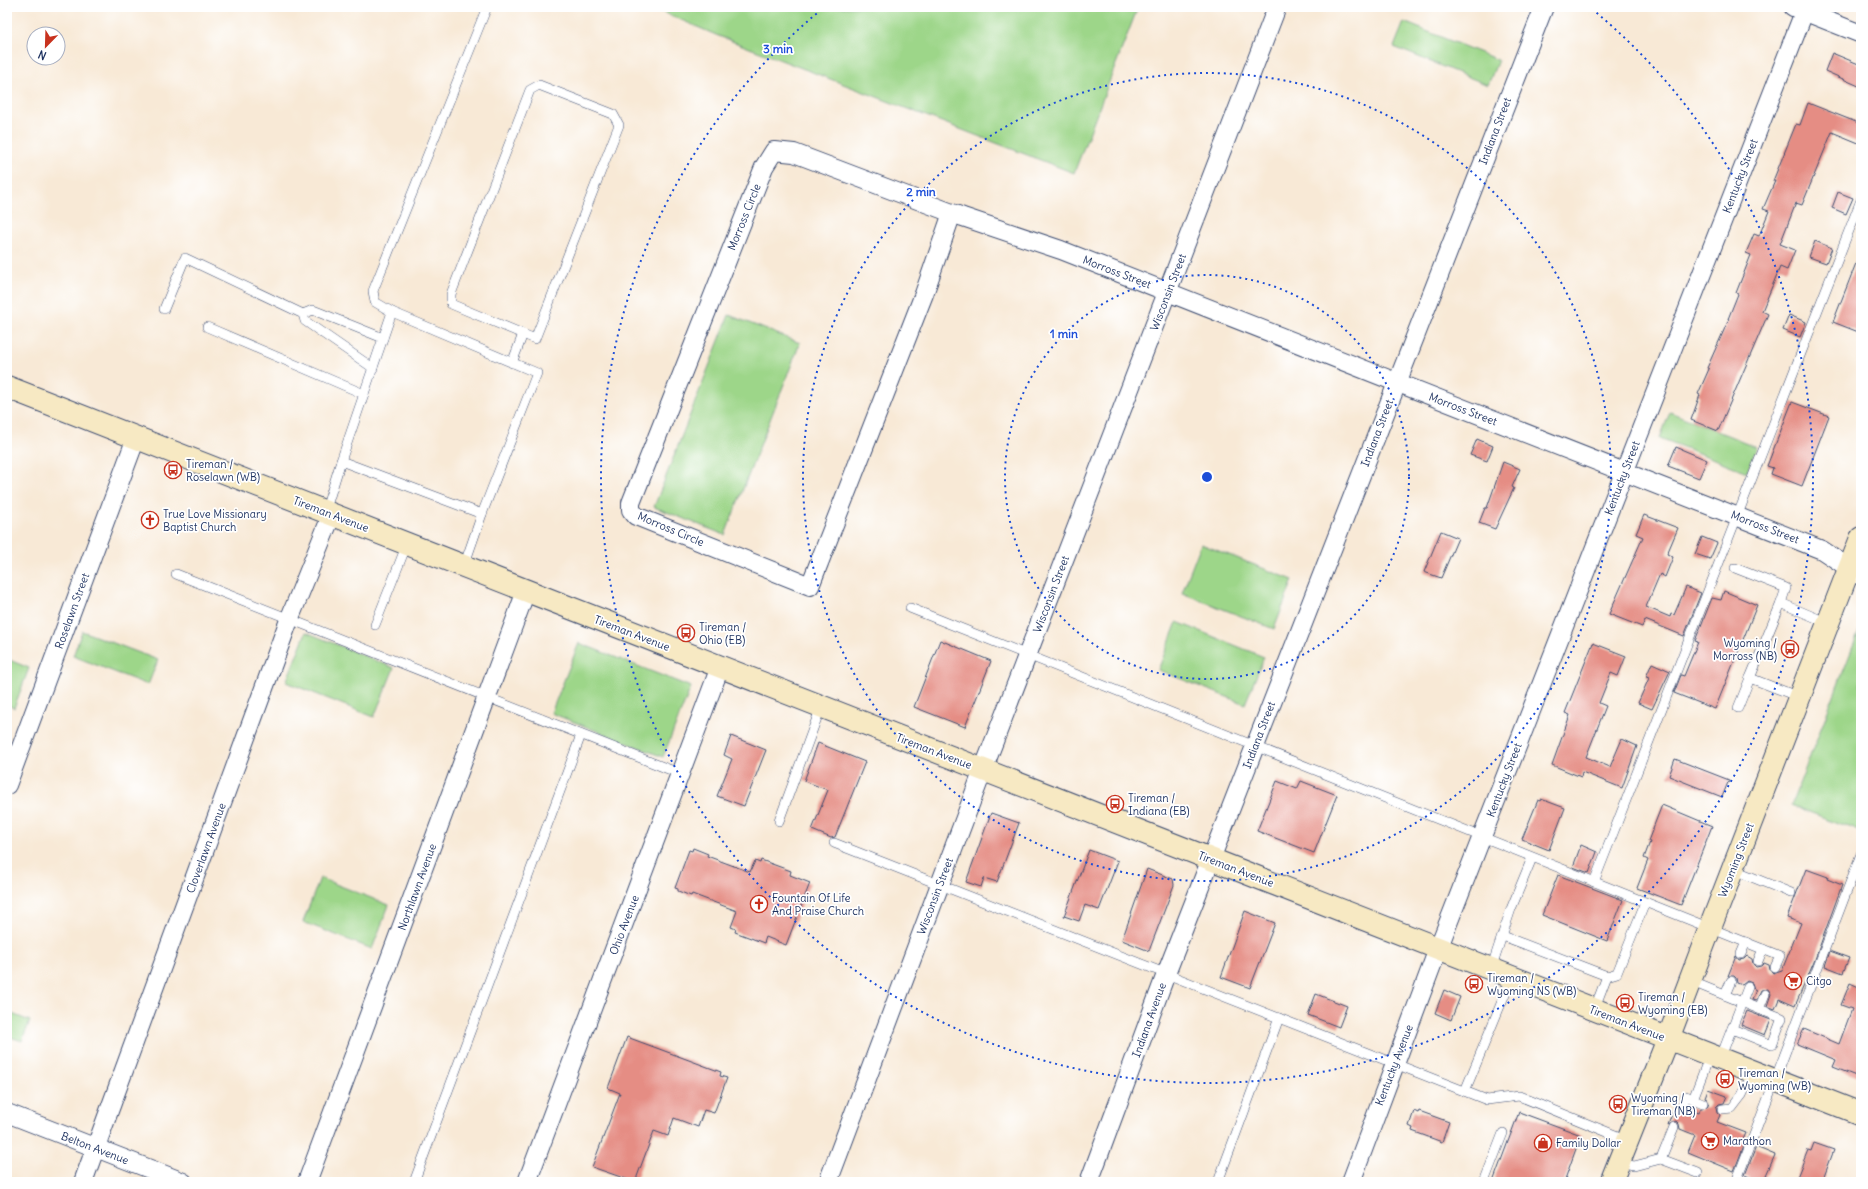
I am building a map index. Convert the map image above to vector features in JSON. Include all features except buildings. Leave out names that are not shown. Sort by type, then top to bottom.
[{"type":"street","name":"Wisconsin Street","points":[[828,1182],[983,770],[1277,7]]},
{"type":"street","name":"Indiana Street","points":[[1210,859],[1544,7]]},
{"type":"street","points":[[1801,9],[1861,34]]},
{"type":"street","name":"Kentucky Street","points":[[1438,949],[1624,472],[1801,9]]},
{"type":"street","name":"Morross Circle","points":[[952,213],[924,294],[810,586],[636,516],[631,510],[631,503],[764,167],[774,151],[794,153],[952,213],[1061,250]]},
{"type":"street","name":"Morross Street","points":[[1061,250],[1826,551],[1855,572]]},
{"type":"street","name":"Tireman Avenue","points":[[7,387],[1861,1114]]},
{"type":"street","name":"Roselawn Street","points":[[7,785],[136,438]]},
{"type":"street","name":"Cloverlawn Avenue","points":[[83,1182],[328,513]]},
{"type":"street","name":"Wyoming Street","points":[[1615,1173],[1828,623],[1855,572],[1861,538]]},
{"type":"street","name":"Northlawn Avenue","points":[[307,1182],[526,591]]},
{"type":"street","name":"Ohio Avenue","points":[[527,1182],[720,667]]},
{"type":"street","name":"Indiana Avenue","points":[[1089,1182],[1210,859]]},
{"type":"street","name":"Kentucky Avenue","points":[[1351,1182],[1438,949]]},
{"type":"street","name":"Belton Avenue","points":[[7,1113],[183,1182]]},
{"type":"lane","points":[[464,566],[482,514],[537,373],[392,312],[375,302],[373,291],[487,7]]},
{"type":"lane","points":[[539,85],[613,114],[619,125],[535,339],[524,334],[451,304],[451,294],[530,90],[539,85]]},
{"type":"lane","points":[[1594,882],[1861,200]]},
{"type":"lane","points":[[164,309],[185,258],[303,314],[313,310],[383,338]]},
{"type":"lane","points":[[328,513],[341,461],[392,312]]},
{"type":"lane","points":[[303,314],[305,321],[373,368]]},
{"type":"lane","points":[[207,327],[364,394]]},
{"type":"lane","points":[[512,363],[524,334]]},
{"type":"lane","points":[[341,461],[482,514]]},
{"type":"lane","points":[[375,625],[407,544]]},
{"type":"lane","points":[[1735,568],[1786,588],[1738,708]]},
{"type":"lane","points":[[176,574],[680,774]]},
{"type":"lane","points":[[1780,602],[1828,623]]},
{"type":"lane","points":[[910,608],[1254,747],[1780,956],[1775,968]]},
{"type":"lane","points":[[1750,678],[1799,697]]},
{"type":"lane","points":[[779,821],[821,707]]},
{"type":"lane","points":[[414,1182],[581,735]]},
{"type":"lane","points":[[834,843],[1488,1100],[1519,1096],[1627,1140]]},
{"type":"lane","points":[[1736,1182],[1785,1050],[1861,854]]},
{"type":"lane","points":[[1491,969],[1532,858]]},
{"type":"lane","points":[[1732,869],[1791,893]]},
{"type":"lane","points":[[1503,936],[1607,976],[1617,973],[1644,903]]},
{"type":"lane","points":[[1741,954],[1746,942]]},
{"type":"lane","points":[[1758,961],[1763,949]]},
{"type":"lane","points":[[1594,1010],[1607,976]]},
{"type":"lane","points":[[1465,1091],[1512,977]]},
{"type":"lane","points":[[1690,981],[1782,1018],[1772,1045]]},
{"type":"lane","points":[[1725,995],[1731,981]]},
{"type":"lane","points":[[1693,1099],[1715,1057],[1732,1029],[1748,987]]},
{"type":"lane","points":[[1759,1009],[1765,994]]},
{"type":"lane","points":[[1218,1182],[1279,1018]]},
{"type":"lane","points":[[1732,1029],[1785,1050]]},
{"type":"lane","points":[[1722,1109],[1732,1108],[1742,1095],[1754,1072]]},
{"type":"lane","points":[[1682,1106],[1686,1096],[1703,1103]]},
{"type":"lane","points":[[1661,1159],[1674,1127]]},
{"type":"lane","points":[[1484,1182],[1503,1133]]},
{"type":"lane","points":[[1615,1173],[1661,1159],[1698,1173]]},
{"type":"green space","points":[[651,7],[1138,7],[1074,173],[716,35]]},
{"type":"green space","points":[[1404,22],[1498,60],[1488,85],[1394,47]]},
{"type":"green space","points":[[729,315],[800,343],[725,535],[654,507]]},
{"type":"green space","points":[[1670,412],[1757,447],[1747,472],[1660,438]]},
{"type":"green space","points":[[1201,544],[1293,580],[1274,629],[1182,593]]},
{"type":"green space","points":[[1177,622],[1264,657],[1245,704],[1158,670]]},
{"type":"green space","points":[[1861,626],[1861,832],[1791,805]]},
{"type":"green space","points":[[82,631],[158,660],[148,685],[73,656]]},
{"type":"green space","points":[[306,632],[394,668],[374,717],[286,682]]},
{"type":"green space","points":[[579,643],[691,687],[663,757],[551,713]]},
{"type":"green space","points":[[7,659],[29,668],[14,708],[7,705]]},
{"type":"green space","points":[[320,878],[389,905],[372,949],[303,922]]},
{"type":"green space","points":[[7,1012],[30,1021],[22,1041],[7,1036]]},
{"type":"place","name":"Tireman / Roselawn (WB)","points":[[173,470]]},
{"type":"place","name":"True Love Missionary Baptist Church","points":[[150,520]]},
{"type":"place","name":"Tireman / Ohio (EB)","points":[[686,633]]},
{"type":"place","name":"Wyoming / Morross (NB)","points":[[1790,649]]},
{"type":"place","name":"Tireman / Indiana (EB)","points":[[1115,804]]},
{"type":"place","name":"Fountain Of Life And Praise Church","points":[[759,904]]},
{"type":"place","name":"Citgo","points":[[1793,981]]},
{"type":"place","name":"Tireman / Wyoming NS (WB)","points":[[1474,984]]},
{"type":"place","name":"Tireman / Wyoming (EB)","points":[[1625,1003]]},
{"type":"place","name":"Tireman / Wyoming (WB)","points":[[1725,1079]]},
{"type":"place","name":"Wyoming / Tireman (NB)","points":[[1618,1104]]},
{"type":"place","name":"Marathon","points":[[1710,1141]]},
{"type":"place","name":"Family Dollar","points":[[1543,1143]]}]
